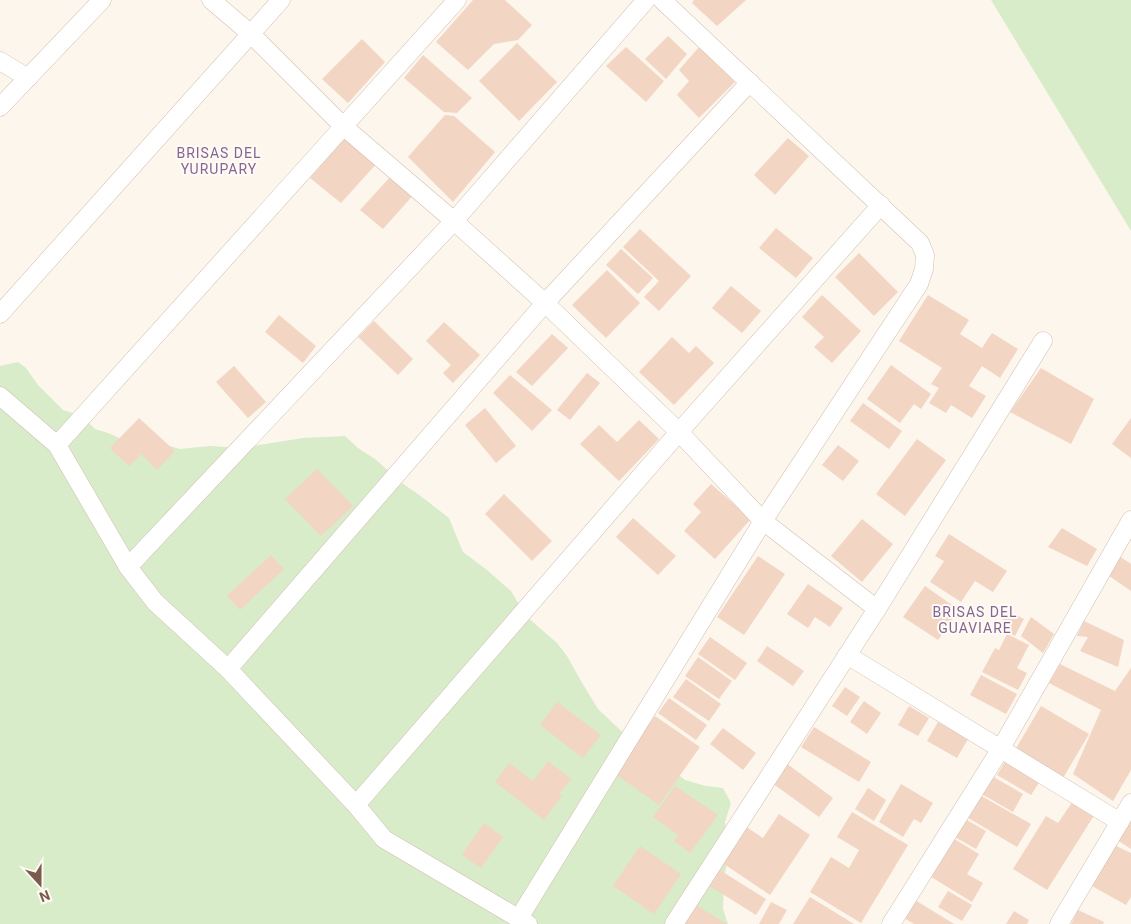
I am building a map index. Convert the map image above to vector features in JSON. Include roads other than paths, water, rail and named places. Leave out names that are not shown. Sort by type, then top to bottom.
[{"type":"street","points":[[0,107],[102,0]]},
{"type":"street","points":[[211,0],[250,34],[344,126],[545,303],[679,432],[763,521],[877,609]]},
{"type":"street","points":[[0,314],[281,0]]},
{"type":"street","points":[[58,445],[457,0]]},
{"type":"street","points":[[128,566],[454,221],[646,0]]},
{"type":"street","points":[[0,396],[58,445],[128,566],[155,602],[228,669],[356,805],[384,839],[524,921],[763,521],[919,284],[924,269],[925,255],[920,243],[662,0]]},
{"type":"street","points":[[0,61],[28,78]]},
{"type":"street","points":[[228,669],[545,303],[750,82]]},
{"type":"street","points":[[356,805],[679,432],[880,205]]},
{"type":"street","points":[[674,924],[877,609],[1043,341]]},
{"type":"street","points":[[892,924],[1000,750],[1131,520]]},
{"type":"street","points":[[847,655],[1120,822]]},
{"type":"street","points":[[1059,924],[1131,803]]},
{"type":"district","name":"BRISAS DEL YURUPARY","points":[[219,162]]},
{"type":"district","name":"BRISAS DEL GUAVIARE","points":[[975,620]]}]
